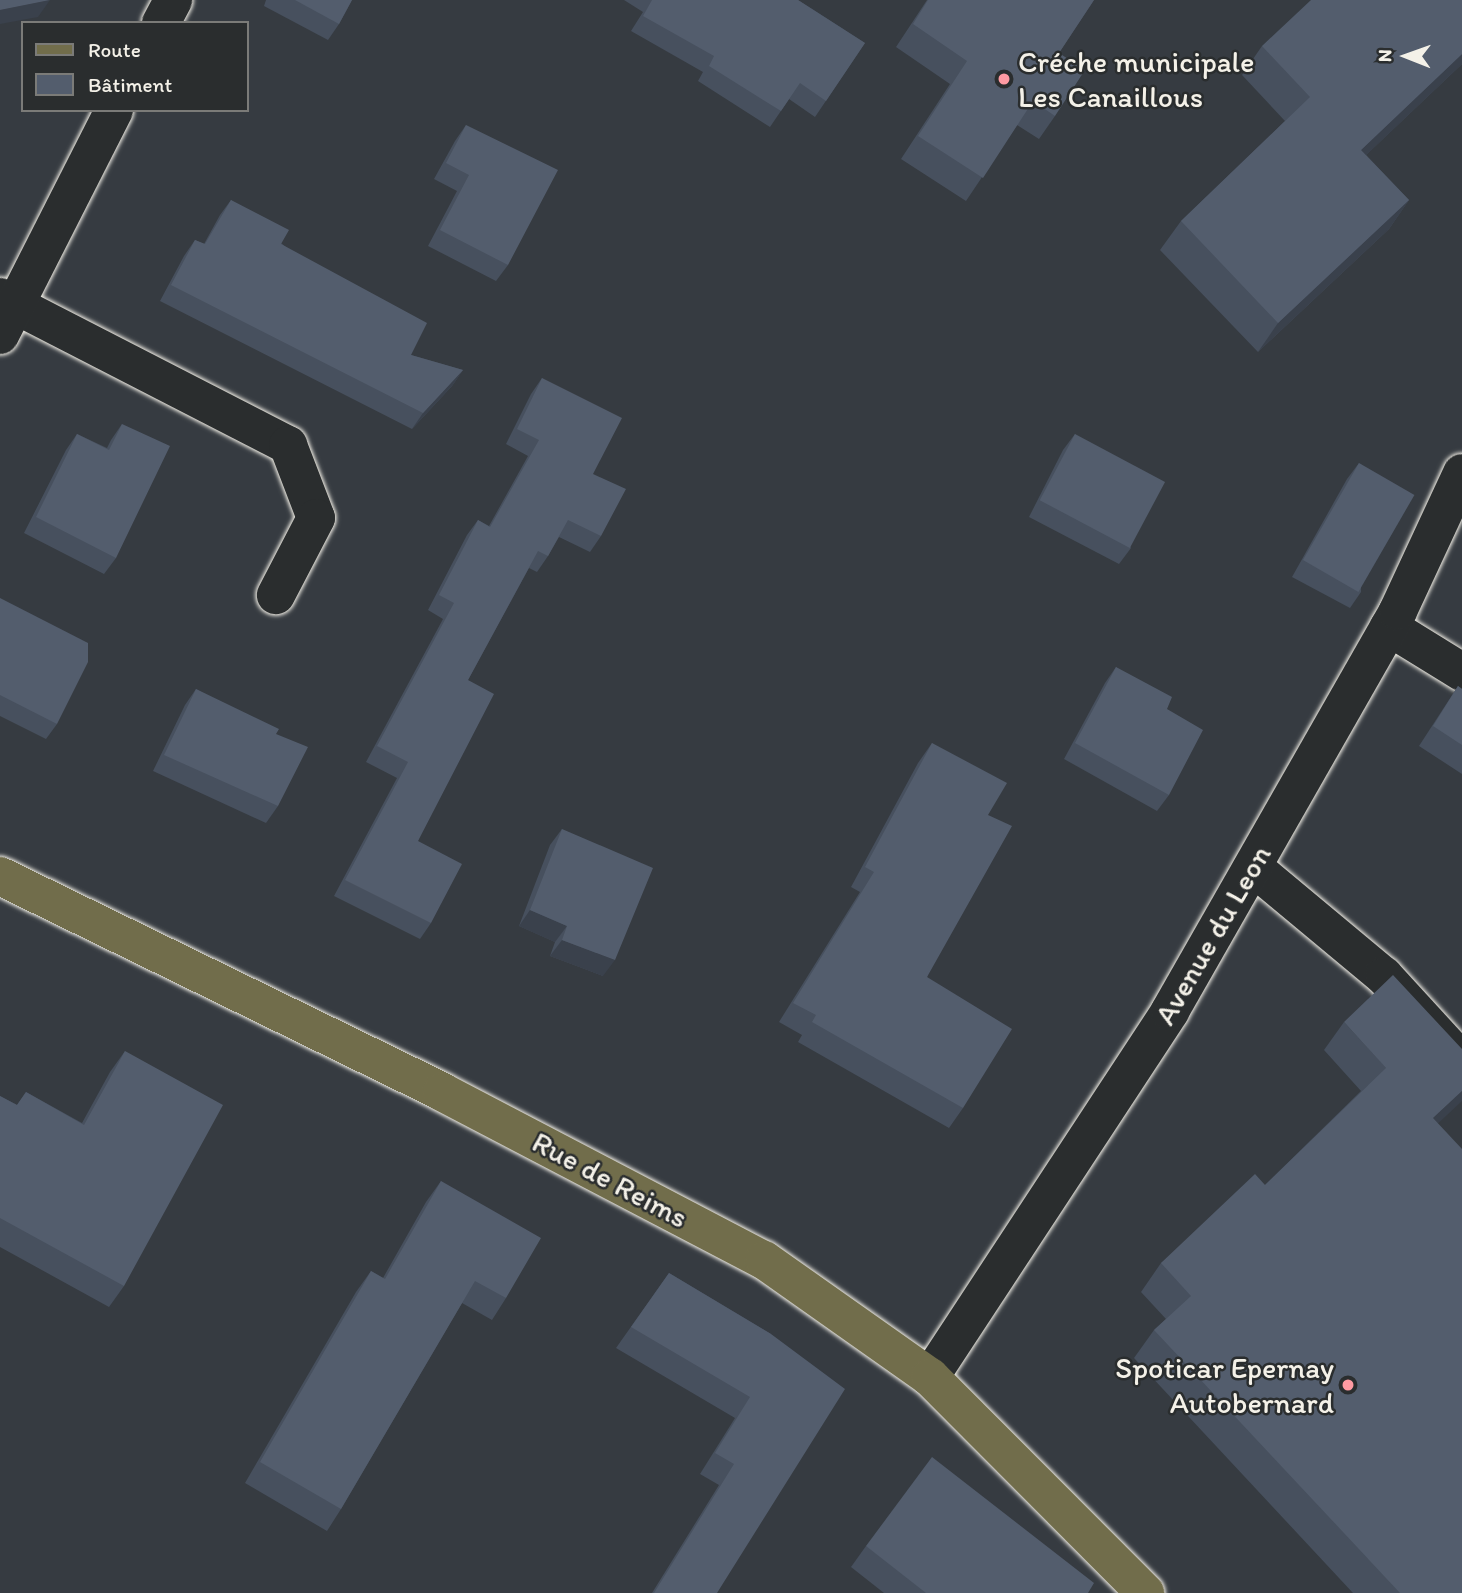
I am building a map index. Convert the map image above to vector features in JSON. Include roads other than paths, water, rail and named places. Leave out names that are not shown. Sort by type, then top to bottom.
[{"type":"main road","name":"Rue de Reims","points":[[0,876],[442,1092],[764,1261],[930,1377],[1145,1593]]},
{"type":"street","points":[[162,21],[173,0]]},
{"type":"street","points":[[113,112],[5,312],[288,445],[316,518],[276,595]]},
{"type":"street","name":"Avenue du Leon","points":[[930,1377],[1170,1011],[1389,627],[1462,473]]},
{"type":"street","points":[[1389,627],[1462,672]]},
{"type":"street","points":[[1252,867],[1384,976],[1462,1061]]},
{"type":"place","name":"Créche municipale Les Canaillous","points":[[1004,79]]},
{"type":"place","name":"Spoticar Epernay Autobernard","points":[[1348,1385]]}]
